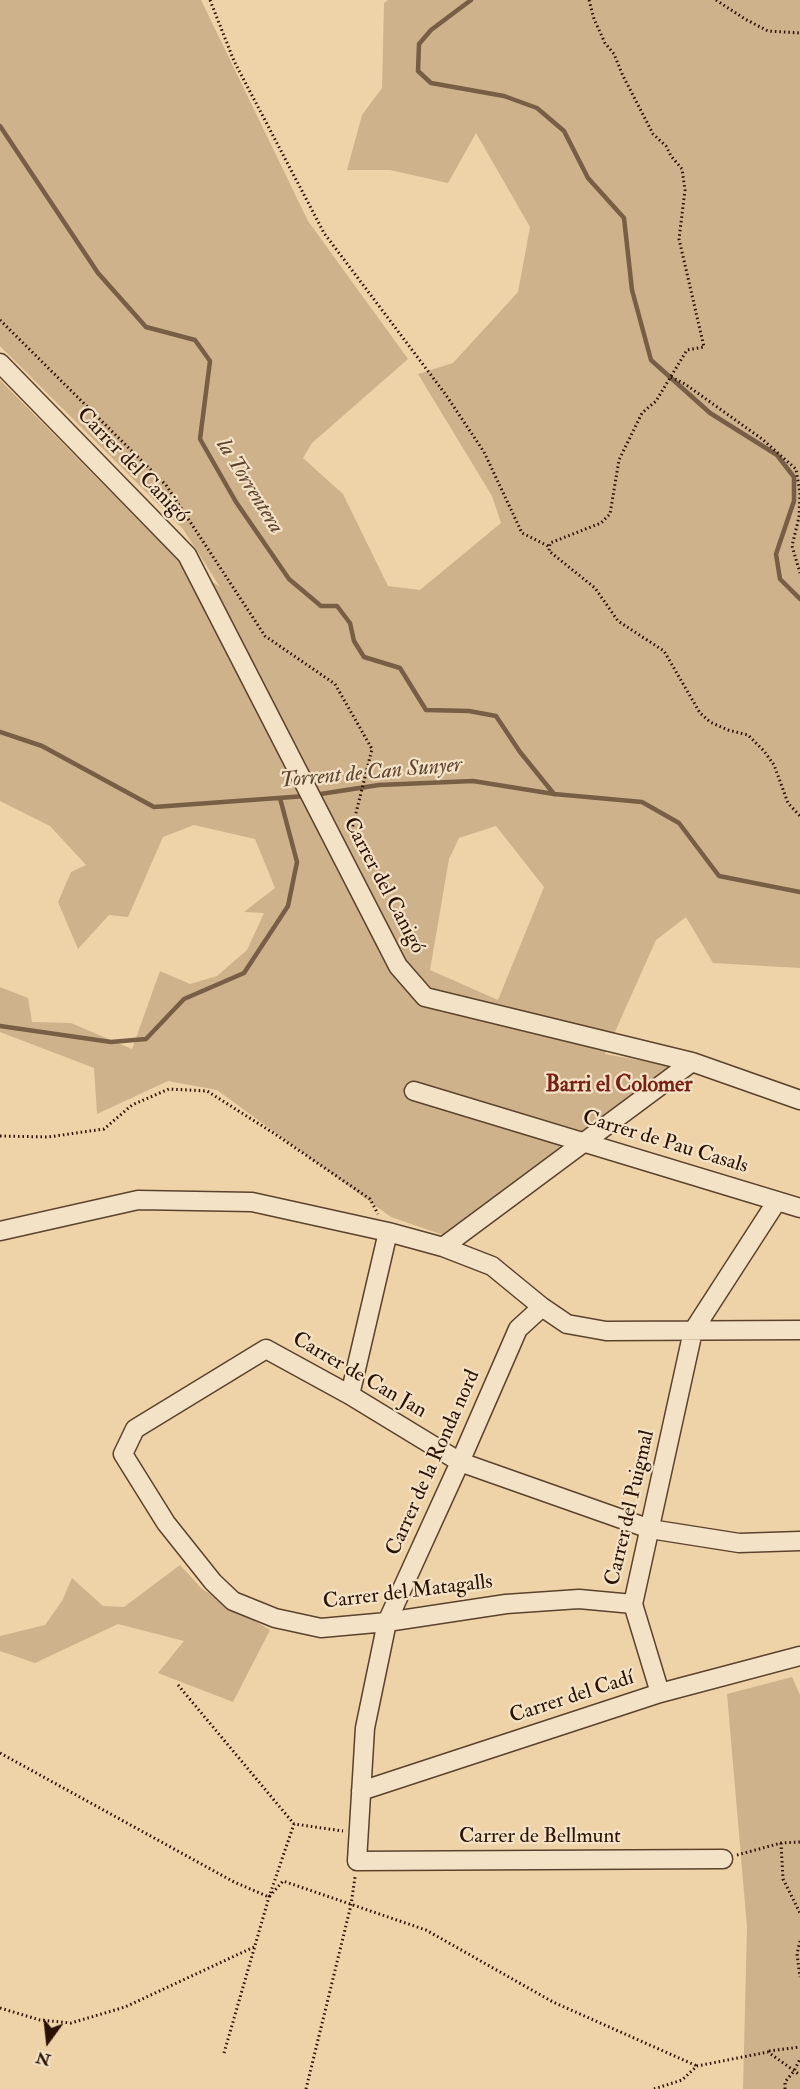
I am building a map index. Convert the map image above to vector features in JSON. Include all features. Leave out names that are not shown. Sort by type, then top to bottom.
[{"type":"street","name":"Carrer del Canigó","points":[[0,363],[187,555],[398,966],[425,997],[692,1062],[800,1100]]},
{"type":"street","points":[[443,1247],[692,1062]]},
{"type":"street","name":"Carrer de Pau Casals","points":[[414,1091],[800,1208]]},
{"type":"street","points":[[0,1231],[138,1200],[252,1202],[388,1232],[443,1247],[492,1266],[542,1307],[567,1324],[606,1331],[800,1330]]},
{"type":"street","points":[[693,1331],[777,1201]]},
{"type":"street","points":[[350,1395],[388,1232]]},
{"type":"street","name":"Carrer de la Ronda nord","points":[[357,1861],[365,1728],[387,1622],[518,1329],[542,1307]]},
{"type":"street","name":"Carrer del Puigmal","points":[[660,1693],[633,1604],[693,1331]]},
{"type":"street","name":"Carrer de Can Jan","points":[[266,1349],[350,1395],[460,1462],[650,1529],[739,1543],[800,1541]]},
{"type":"street","name":"Carrer del Matagalls","points":[[266,1349],[135,1429],[123,1454],[166,1523],[213,1582],[233,1601],[275,1618],[321,1628],[387,1622],[506,1604],[579,1599],[633,1604]]},
{"type":"street","name":"Carrer del Cadí","points":[[361,1791],[660,1693],[800,1656]]},
{"type":"street","name":"Carrer de Bellmunt","points":[[357,1861],[723,1859]]},
{"type":"path","points":[[210,0],[234,61],[324,233],[446,395],[484,452],[522,533],[550,547]]},
{"type":"path","points":[[589,0],[594,19],[605,43],[614,54],[653,134],[666,146],[682,169],[685,190],[679,239],[704,347],[687,350],[656,401],[642,413],[619,460],[610,514],[601,523],[550,543],[549,551],[595,588],[618,621],[664,651],[700,713],[710,722],[748,735],[764,751],[774,765],[788,803],[800,816]]},
{"type":"path","points":[[716,0],[745,19],[768,30],[800,33]]},
{"type":"path","points":[[0,320],[166,485],[265,636],[335,684],[372,749],[344,862]]},
{"type":"path","points":[[671,378],[685,384],[762,439],[796,469],[800,493],[799,517],[792,546],[800,573]]},
{"type":"path","points":[[0,1136],[48,1137],[104,1129],[132,1105],[169,1089],[207,1091],[276,1134],[370,1199],[388,1232]]},
{"type":"path","points":[[178,1685],[294,1824],[358,1834]]},
{"type":"path","points":[[0,1753],[234,1881],[269,1897]]},
{"type":"path","points":[[224,2053],[269,1897],[294,1824]]},
{"type":"path","points":[[781,1842],[783,1879],[800,1913]]},
{"type":"path","points":[[723,1859],[781,1842],[800,1842]]},
{"type":"path","points":[[306,2089],[351,1905],[357,1861]]},
{"type":"path","points":[[269,1897],[284,1881],[426,1929],[553,2002],[698,2066]]},
{"type":"path","points":[[800,1941],[797,1954],[800,1977]]},
{"type":"path","points":[[0,2008],[40,2020],[71,2024],[125,2007],[254,1947]]},
{"type":"path","points":[[654,2089],[682,2080],[698,2066],[800,2047]]},
{"type":"path","points":[[768,2052],[800,2075]]},
{"type":"path","points":[[785,2089],[785,2082],[800,2059]]},
{"type":"shaded area","points":[[0,0],[201,0],[308,221],[408,359],[312,443],[303,458],[343,494],[388,586],[420,590],[501,523],[492,496],[418,374],[453,363],[518,292],[530,227],[476,133],[448,183],[390,170],[347,170],[362,115],[382,88],[384,3],[388,0],[800,0],[800,968],[713,963],[686,917],[656,940],[605,1054],[670,1066],[443,1235],[391,1217],[217,1090],[168,1081],[97,1114],[94,1068],[0,1032],[0,987],[28,998],[32,1022],[71,1023],[132,1049],[160,971],[190,984],[217,976],[247,950],[264,913],[244,912],[275,888],[255,839],[194,825],[163,837],[128,917],[109,915],[78,949],[58,902],[71,872],[86,865],[50,826],[0,801],[0,380],[172,554],[220,587],[183,529],[0,346]],"holes":[[[496,826],[544,887],[498,1000],[430,970],[449,859],[459,838]]]},
{"type":"shaded area","points":[[180,1565],[202,1589],[270,1630],[233,1702],[158,1673],[184,1641],[118,1624],[35,1663],[0,1651],[0,1636],[45,1625],[62,1601],[72,1578],[103,1606],[124,1607]]},
{"type":"shaded area","points":[[792,1677],[800,1695],[800,2089],[743,2089],[747,1927],[727,1694]]},
{"type":"waterway","points":[[471,0],[431,30],[419,44],[418,71],[431,83],[504,96],[537,108],[564,131],[588,178],[624,218],[632,290],[651,360],[710,413],[777,455],[794,477],[794,501],[776,554],[780,579],[800,599]]},
{"type":"waterway","name":"la Torrentera","points":[[0,126],[98,273],[146,327],[195,340],[210,361],[200,439],[236,502],[289,579],[321,606],[337,606],[350,623],[354,641],[364,657],[400,668],[426,710],[469,711],[496,716],[520,752],[554,794]]},
{"type":"waterway","name":"Torrent de Can Sunyer","points":[[0,732],[42,746],[154,807],[306,796]]},
{"type":"waterway","name":"Torrent de Can Sunyer","points":[[314,795],[379,785],[473,781],[554,794],[642,802],[679,823],[719,876],[800,892]]},
{"type":"waterway","points":[[0,1026],[111,1042],[146,1039],[184,999],[244,973],[288,906],[297,862],[280,798]]},
{"type":"district","name":"Barri el Colomer","points":[[619,1086]]}]
